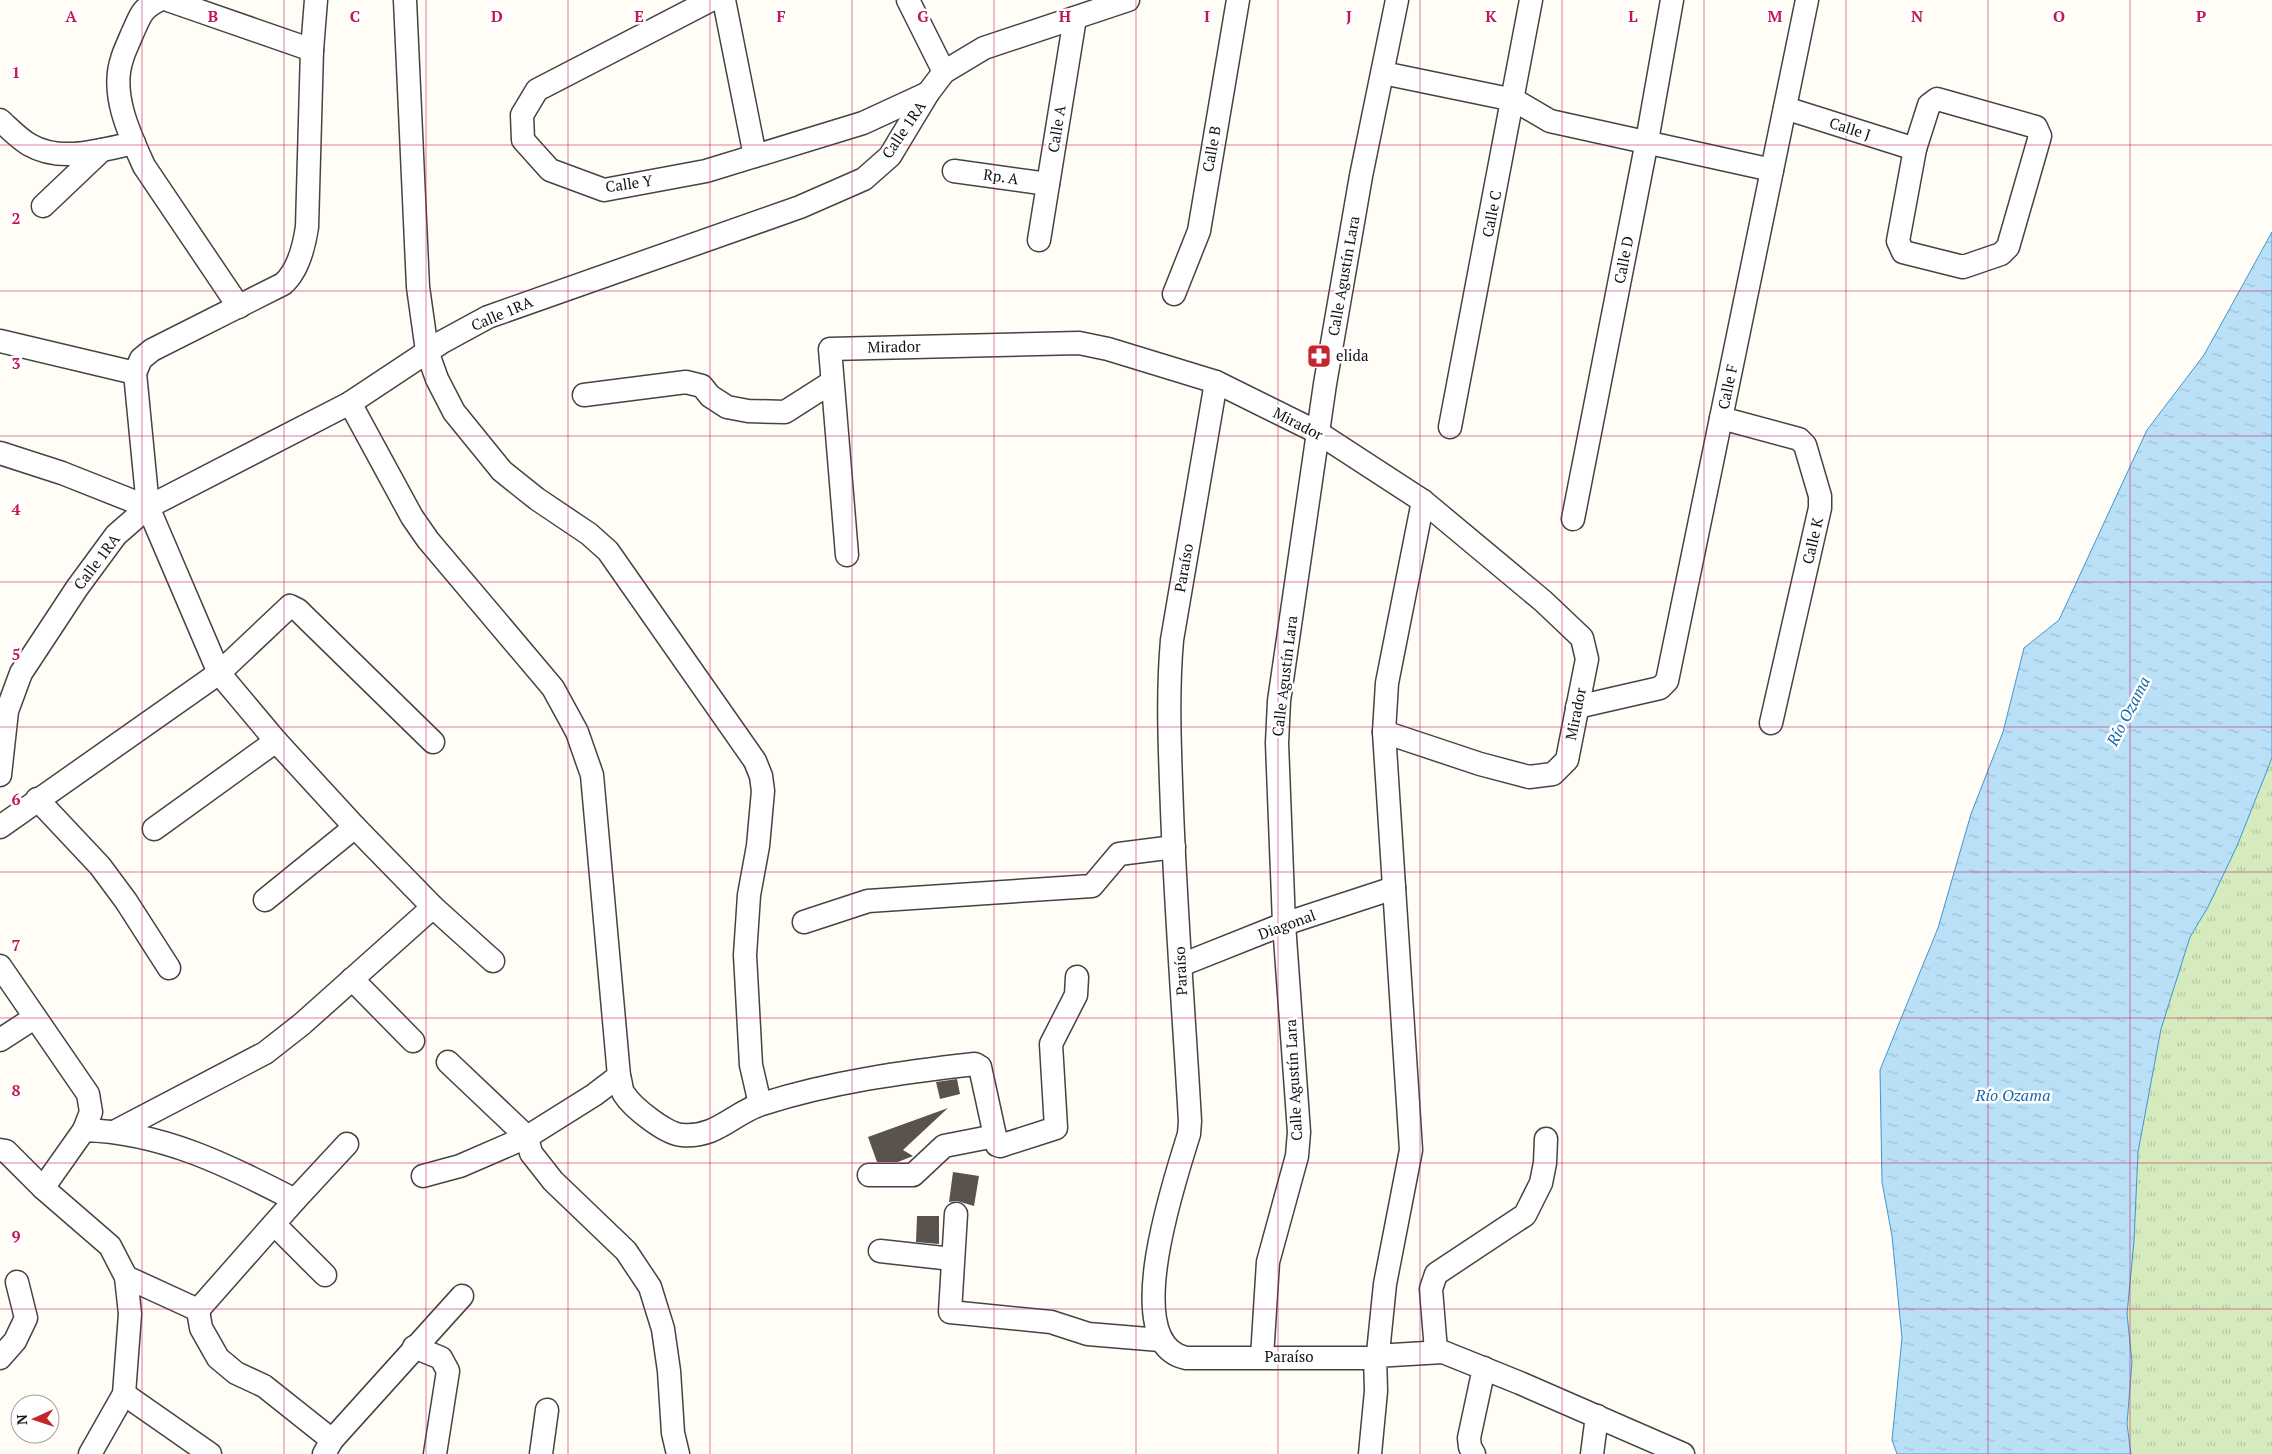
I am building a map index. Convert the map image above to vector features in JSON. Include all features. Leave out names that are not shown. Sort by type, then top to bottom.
[{"type":"street","points":[[168,0],[312,50]]},
{"type":"street","points":[[316,0],[312,50],[307,227],[302,248],[289,279],[283,284],[152,350],[141,359],[135,372],[148,507],[219,674],[276,741],[354,827],[433,907],[493,961]]},
{"type":"street","points":[[405,0],[418,287],[427,351],[437,379],[454,412],[468,432],[502,470],[537,499],[589,534],[608,551],[755,761],[762,776],[763,791],[758,846],[748,895],[745,955],[751,1065],[760,1104]]},
{"type":"street","name":"Calle Y","points":[[710,0],[537,90],[522,115],[524,140],[550,170],[604,190],[706,171],[863,123],[928,93]]},
{"type":"street","points":[[724,0],[755,156]]},
{"type":"street","points":[[908,0],[944,72]]},
{"type":"street","name":"Calle 1RA","points":[[0,776],[4,710],[21,673],[77,588],[116,535],[148,507],[350,403],[427,351],[488,317],[800,207],[864,179],[890,156],[928,93],[944,72],[984,48],[1128,0]]},
{"type":"street","name":"Calle B","points":[[1174,294],[1199,231],[1238,0]]},
{"type":"street","name":"Calle Agustín Lara","points":[[1262,1356],[1268,1262],[1298,1144],[1284,924],[1277,724],[1317,432],[1361,176],[1397,0]]},
{"type":"street","name":"Calle C","points":[[1450,427],[1514,100],[1531,0]]},
{"type":"street","name":"Calle D","points":[[1573,519],[1647,141],[1672,0]]},
{"type":"street","name":"Calle F","points":[[1578,707],[1660,688],[1667,681],[1807,0]]},
{"type":"street","points":[[147,3],[121,60],[119,80],[120,101],[144,166],[239,307]]},
{"type":"street","name":"Calle A","points":[[1039,240],[1074,18]]},
{"type":"street","points":[[1383,73],[1514,100],[1550,121],[1772,170]]},
{"type":"street","points":[[1937,100],[2036,127],[2040,136],[2008,247],[2001,254],[1958,267],[1903,252],[1898,242],[1915,149],[1928,105],[1937,100]]},
{"type":"street","name":"Calle J","points":[[1785,108],[1915,149]]},
{"type":"street","points":[[0,120],[29,145],[41,150],[75,154],[134,143]]},
{"type":"street","points":[[44,206],[102,150]]},
{"type":"street","name":"Rp. A","points":[[954,171],[1048,184]]},
{"type":"street","points":[[0,342],[135,372]]},
{"type":"street","name":"Mirador","points":[[832,382],[829,350],[832,348],[1079,343],[1108,349],[1216,382],[1317,432],[1423,501],[1544,601],[1582,638],[1587,659],[1567,760],[1553,774],[1528,777],[1480,764],[1384,732]]},
{"type":"street","points":[[584,395],[686,382],[702,386],[710,396],[727,407],[748,411],[785,412],[832,382],[847,556]]},
{"type":"street","name":"Paraíso","points":[[1216,382],[1172,640],[1169,696],[1174,847],[1190,1121],[1189,1134],[1162,1220],[1158,1245],[1155,1305],[1160,1340],[1167,1350],[1177,1356],[1186,1358],[1262,1356],[1374,1357],[1436,1352]]},
{"type":"street","points":[[350,403],[412,517],[428,540],[553,688],[586,752],[592,774],[623,1094],[658,1125],[678,1135],[696,1135],[715,1131],[760,1104],[886,1074],[975,1064],[980,1067],[997,1145],[1000,1146],[1057,1127],[1051,1044],[1076,995],[1077,976]]},
{"type":"street","name":"Calle K","points":[[1722,418],[1799,439],[1805,445],[1820,496],[1820,508],[1770,723]]},
{"type":"street","points":[[0,453],[62,472],[148,507]]},
{"type":"street","points":[[1370,1454],[1375,1399],[1374,1357],[1395,1224],[1411,1150],[1384,732],[1387,683],[1423,501]]},
{"type":"street","points":[[0,827],[37,799],[219,674],[290,606],[298,610],[433,742]]},
{"type":"street","points":[[154,829],[276,741]]},
{"type":"street","points":[[37,799],[100,866],[126,901],[169,968]]},
{"type":"street","points":[[265,900],[354,827]]},
{"type":"street","points":[[804,922],[868,901],[1092,886],[1119,854],[1174,847]]},
{"type":"street","name":"Diagonal","points":[[1181,965],[1284,924],[1394,888]]},
{"type":"street","points":[[116,1131],[265,1053],[433,907]]},
{"type":"street","points":[[0,966],[88,1094],[91,1112],[84,1130],[43,1188]]},
{"type":"street","points":[[352,979],[413,1041]]},
{"type":"street","points":[[0,1040],[34,1018]]},
{"type":"street","points":[[448,1062],[527,1136],[532,1153],[553,1181],[626,1251],[650,1287],[663,1329],[669,1371],[673,1433],[678,1454]]},
{"type":"street","points":[[423,1176],[460,1166],[527,1136],[594,1095],[620,1076]]},
{"type":"street","points":[[84,1130],[116,1131],[182,1148],[218,1160],[295,1200]]},
{"type":"street","points":[[869,1175],[913,1175],[944,1146],[995,1136]]},
{"type":"street","points":[[1546,1139],[1545,1163],[1541,1183],[1525,1215],[1436,1274],[1432,1289],[1436,1352],[1484,1368],[1683,1454]]},
{"type":"street","points":[[198,1310],[347,1144]]},
{"type":"street","points":[[0,1150],[6,1151],[43,1188],[110,1246],[126,1277],[130,1314],[124,1394],[90,1454]]},
{"type":"street","points":[[956,1214],[952,1259],[951,1313],[1051,1322],[1088,1334],[1160,1340]]},
{"type":"street","points":[[274,1224],[325,1274]]},
{"type":"street","points":[[880,1251],[952,1259]]},
{"type":"street","points":[[126,1277],[198,1310]]},
{"type":"street","points":[[0,1358],[15,1341],[26,1318],[17,1282]]},
{"type":"street","points":[[198,1310],[201,1328],[218,1358],[236,1373],[264,1386],[328,1447],[462,1296]]},
{"type":"street","points":[[414,1348],[441,1358],[448,1371],[435,1454]]},
{"type":"street","points":[[1474,1454],[1470,1447],[1469,1438],[1484,1368]]},
{"type":"street","points":[[124,1394],[210,1454]]},
{"type":"street","points":[[541,1454],[548,1410]]},
{"type":"street","points":[[1592,1454],[1597,1416]]},
{"type":"green space","points":[[2272,758],[2272,1454],[2131,1454],[2127,1424],[2132,1362],[2127,1314],[2138,1152],[2161,1029],[2190,937],[2208,907],[2237,846]]},
{"type":"water","name":"Río Ozama","points":[[2272,232],[2272,758],[2237,846],[2208,907],[2190,937],[2161,1029],[2138,1152],[2134,1241],[2127,1314],[2132,1362],[2127,1424],[2131,1454],[1897,1454],[1892,1440],[1902,1338],[1892,1236],[1882,1182],[1880,1070],[1938,928],[1971,814],[2003,732],[2024,648],[2059,620],[2147,430],[2204,355]]},
{"type":"building","points":[[957,1079],[960,1094],[940,1099],[936,1082]]},
{"type":"building","points":[[948,1108],[903,1150],[913,1156],[898,1162],[877,1162],[868,1137]]},
{"type":"building","points":[[953,1172],[979,1176],[974,1206],[957,1201],[949,1202]]},
{"type":"building","points":[[917,1216],[939,1216],[939,1244],[916,1242]]},
{"type":"place","name":"elida","points":[[1319,356]]}]
